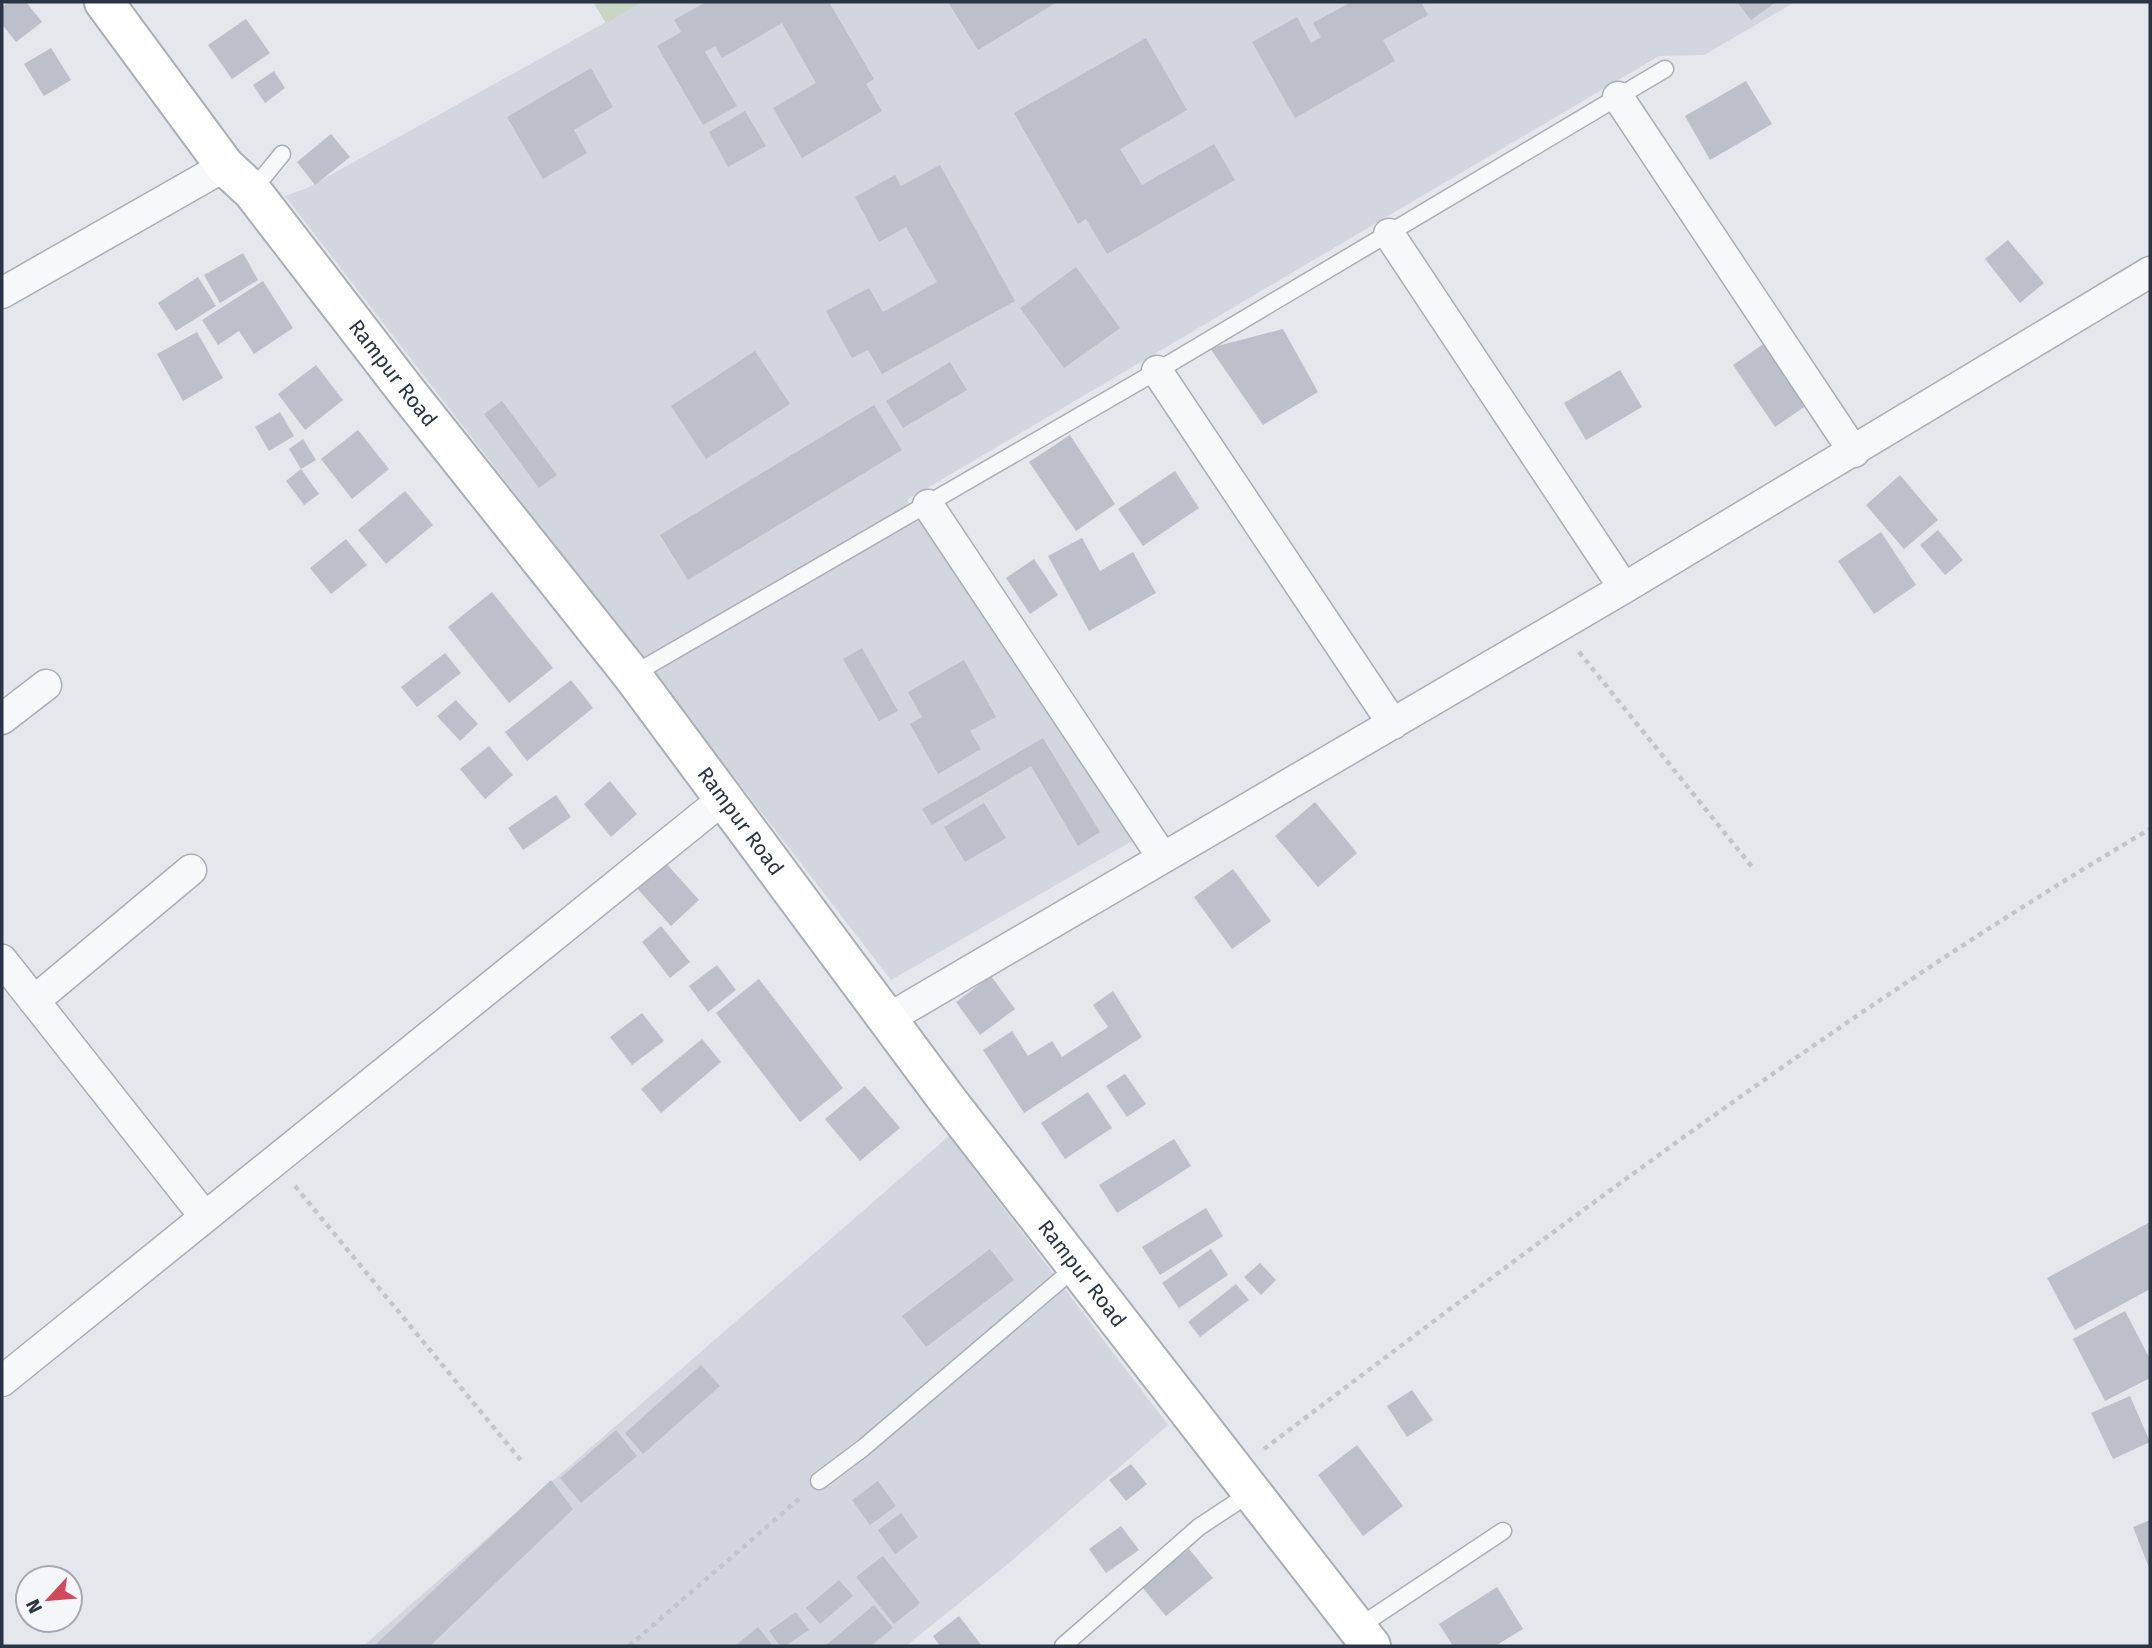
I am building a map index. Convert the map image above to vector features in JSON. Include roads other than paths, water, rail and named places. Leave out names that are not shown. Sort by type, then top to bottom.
[{"type":"main road","name":"Rampur Road","points":[[104,2],[239,179],[632,675],[886,1020],[1364,1637]]},
{"type":"street","points":[[1618,97],[1854,452]]},
{"type":"street","points":[[2,293],[239,179]]},
{"type":"street","points":[[1389,234],[1625,588]]},
{"type":"street","points":[[886,1020],[1625,588],[2150,272]]},
{"type":"street","points":[[1157,371],[1393,724]]},
{"type":"street","points":[[928,505],[1163,858]]},
{"type":"street","points":[[2,719],[46,685]]},
{"type":"street","points":[[6,1369],[205,1217],[722,800]]},
{"type":"street","points":[[34,1001],[191,870]]},
{"type":"street","points":[[2,960],[205,1217]]},
{"type":"lane","points":[[632,675],[1157,371],[1665,69]]},
{"type":"lane","points":[[239,179],[282,154]]},
{"type":"lane","points":[[819,1481],[863,1448],[1077,1266]]},
{"type":"lane","points":[[1063,1646],[1199,1527],[1243,1481]]},
{"type":"lane","points":[[1364,1637],[1503,1531]]}]
